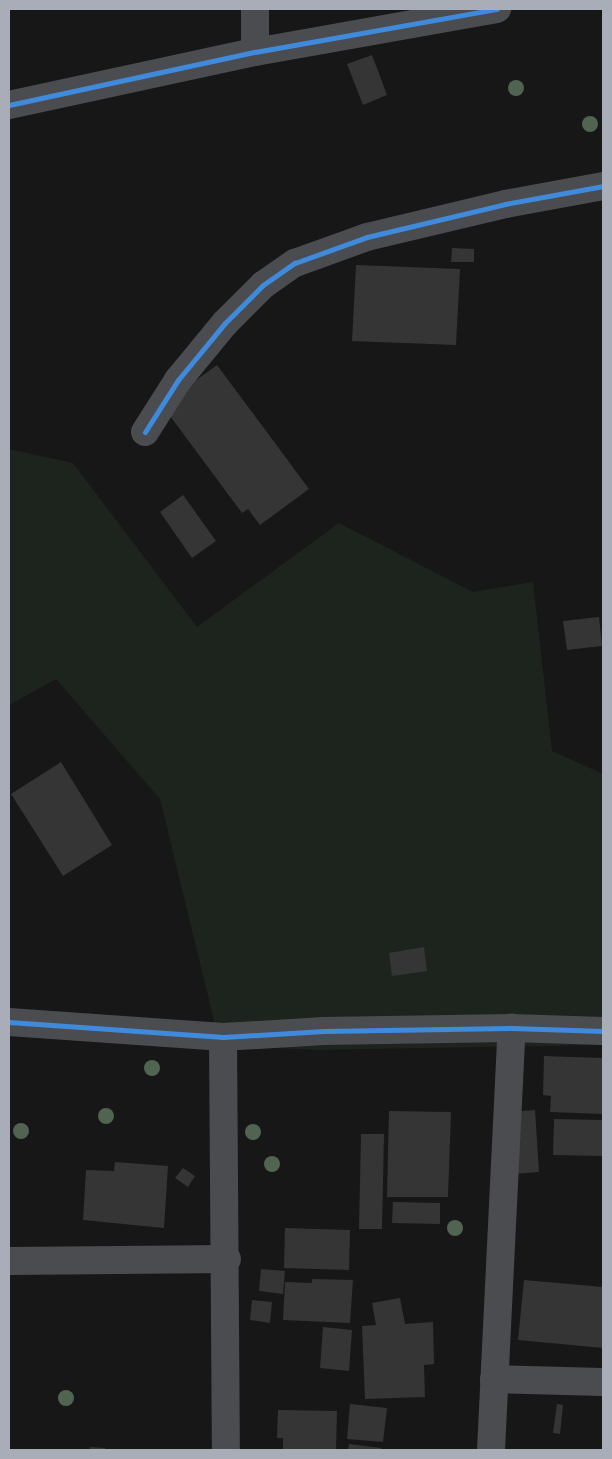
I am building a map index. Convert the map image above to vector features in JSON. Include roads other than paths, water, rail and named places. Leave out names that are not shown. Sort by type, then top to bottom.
[{"type":"street","points":[[255,9],[256,52]]},
{"type":"street","points":[[9,105],[256,52],[497,9]]},
{"type":"street","points":[[145,432],[178,380],[225,323],[264,285],[295,263],[367,237],[505,204],[603,186]]},
{"type":"street","points":[[9,1022],[224,1037],[324,1031],[512,1028],[603,1031]]},
{"type":"street","points":[[491,1450],[512,1028]]},
{"type":"street","points":[[224,1037],[227,1259],[226,1450]]},
{"type":"street","points":[[9,1261],[227,1259]]},
{"type":"street","points":[[494,1379],[603,1382]]}]
